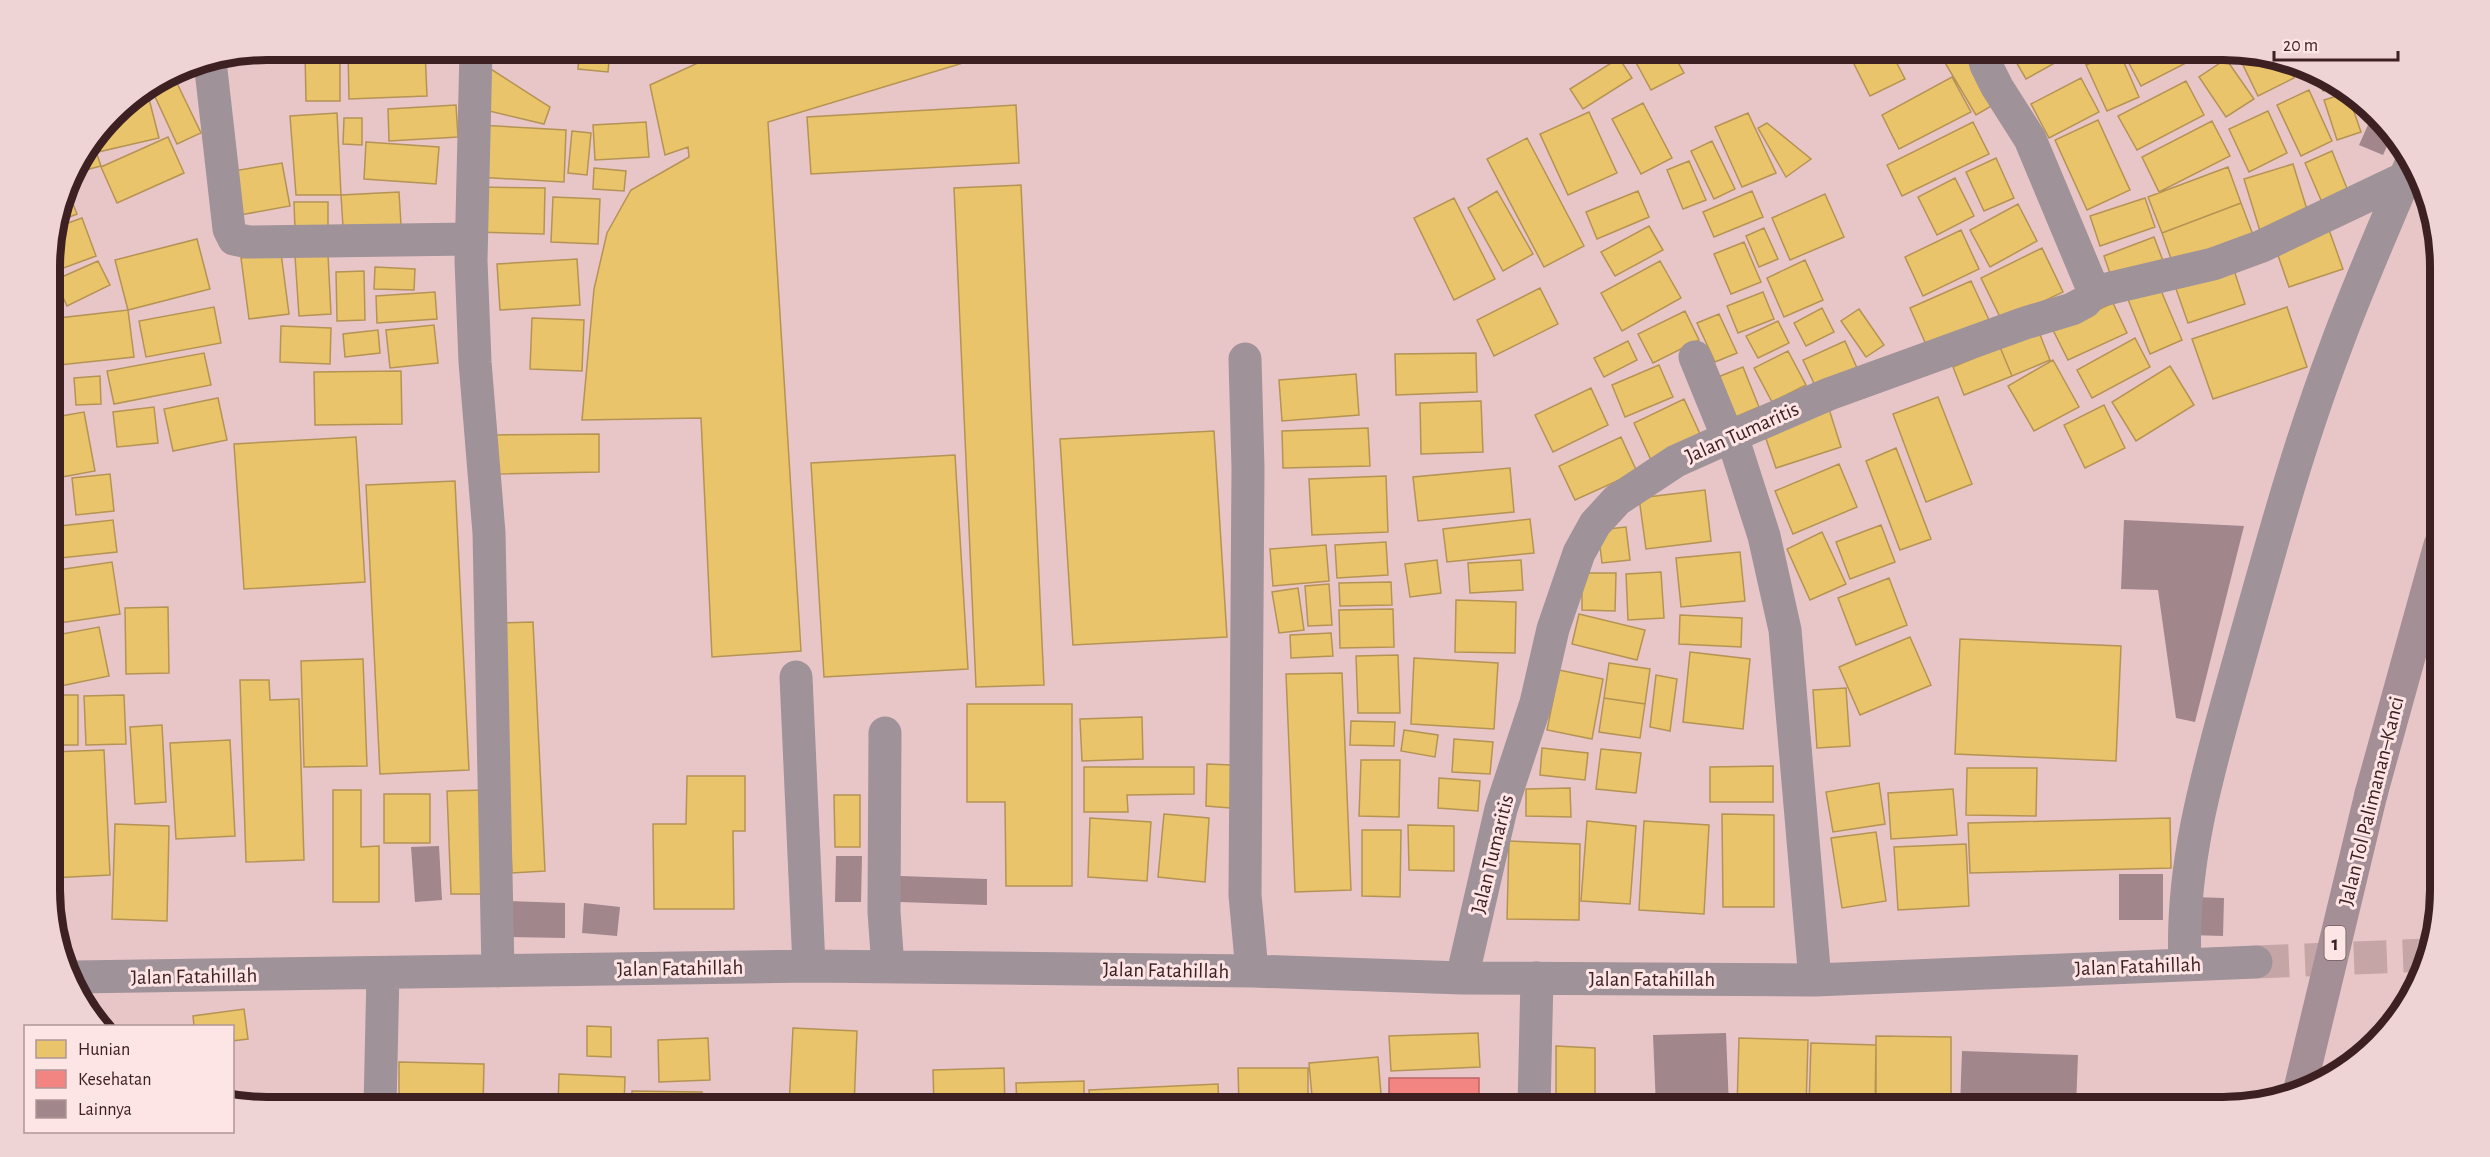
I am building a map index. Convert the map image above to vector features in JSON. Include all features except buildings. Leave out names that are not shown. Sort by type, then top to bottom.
[{"type":"highway","name":"Jalan Tol Palimanan–Kanci","points":[[2303,1080],[2371,794],[2430,581]]},
{"type":"street","points":[[476,60],[471,239],[475,362],[489,532],[498,971]]},
{"type":"street","points":[[1985,60],[2030,140],[2094,292],[2213,264],[2262,246],[2407,173]]},
{"type":"street","points":[[211,68],[229,229],[234,239],[249,242],[471,239]]},
{"type":"street","points":[[2185,964],[2183,922],[2186,885],[2215,742],[2280,517],[2334,350],[2407,174]]},
{"type":"street","name":"Jalan Tumaritis","points":[[1462,978],[1501,809],[1524,745],[1553,628],[1579,553],[1595,524],[1617,500],[1676,461],[1730,437],[1829,394],[2025,323],[2072,309],[2085,302],[2094,292]]},
{"type":"street","points":[[1695,357],[1730,437],[1764,536],[1785,630],[1815,980]]},
{"type":"street","points":[[1245,359],[1248,480],[1245,895],[1252,971]]},
{"type":"street","points":[[796,677],[810,966]]},
{"type":"street","points":[[885,734],[884,912],[888,967]]},
{"type":"street","name":"Jalan Fatahillah","points":[[80,977],[810,966],[1252,971],[1462,978],[1815,980],[2256,962]]},
{"type":"street","points":[[380,1097],[383,973]]},
{"type":"street","points":[[1534,1097],[1537,978]]},
{"type":"tunnel","points":[[2256,962],[2419,955]]}]
